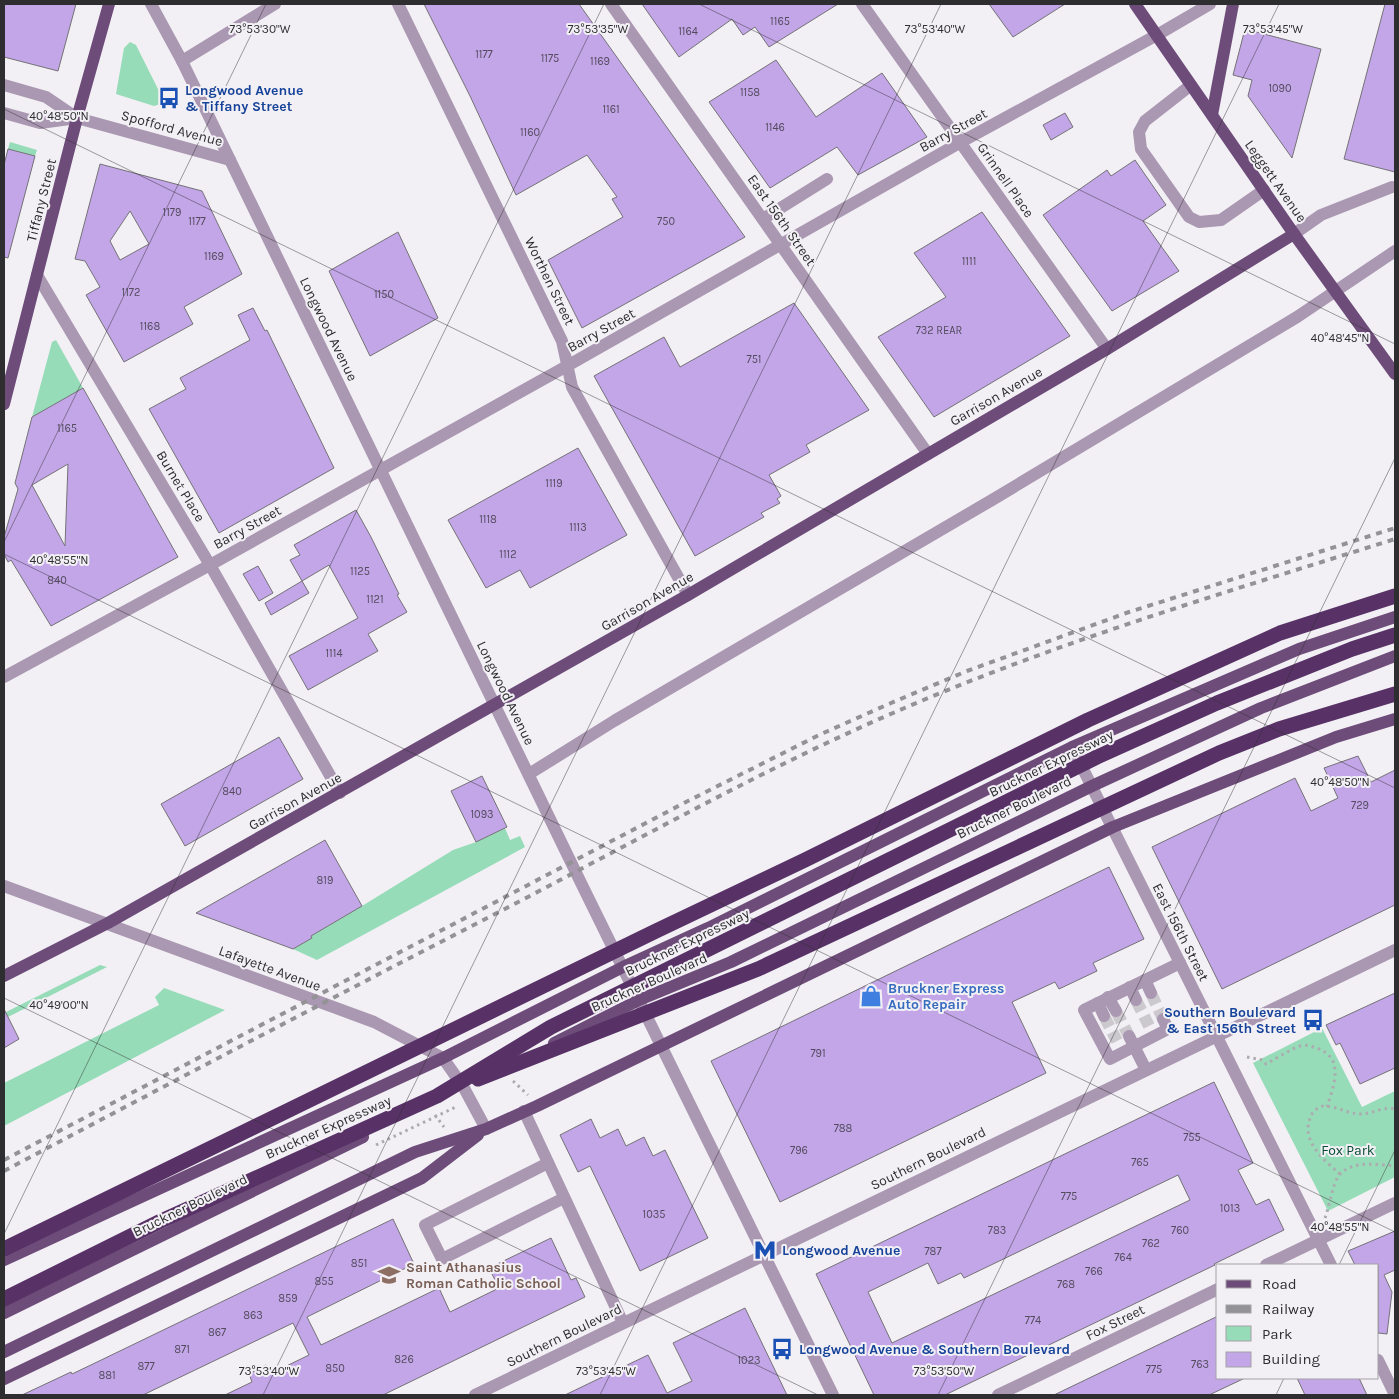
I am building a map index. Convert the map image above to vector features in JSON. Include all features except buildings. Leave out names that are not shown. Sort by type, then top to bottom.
[{"type":"highway","name":"Bruckner Expressway","points":[[4,1249],[805,860],[1088,720],[1280,633],[1395,596]]},
{"type":"highway","name":"Bruckner Expressway","points":[[4,1299],[161,1221],[437,1096],[551,1027],[1097,757],[1217,703],[1352,649],[1395,635]]},
{"type":"highway","points":[[437,1096],[758,969],[1219,753],[1279,729],[1395,694]]},
{"type":"main road","name":"Tiffany Street","points":[[4,404],[76,118],[109,4]]},
{"type":"main road","name":"Leggett Avenue","points":[[1134,4],[1294,234],[1395,374]]},
{"type":"main road","points":[[1212,115],[1233,4]]},
{"type":"main road","name":"Garrison Avenue","points":[[4,976],[108,923],[688,595],[1107,349],[1294,234]]},
{"type":"main road","name":"Bruckner Boulevard","points":[[4,1260],[443,1058],[623,967],[717,924],[1072,747],[1299,649],[1395,617]]},
{"type":"main road","name":"Bruckner Boulevard","points":[[4,1313],[464,1088],[639,1000],[731,962],[1092,786],[1261,708],[1395,656]]},
{"type":"main road","points":[[4,1352],[415,1152],[486,1129],[524,1112],[1113,828],[1336,737],[1395,719]]},
{"type":"main road","points":[[4,1379],[422,1178],[486,1129]]},
{"type":"street","name":"Longwood Avenue","points":[[151,4],[182,61],[583,887],[833,1395]]},
{"type":"street","points":[[182,61],[275,4]]},
{"type":"street","name":"Worthen Street","points":[[398,4],[562,341],[572,387],[688,595]]},
{"type":"street","name":"East 156th Street","points":[[611,4],[928,454]]},
{"type":"street","name":"Grinnell Place","points":[[862,4],[1107,349]]},
{"type":"street","name":"Barry Street","points":[[4,677],[210,565],[567,366],[961,142],[1210,4]]},
{"type":"street","points":[[1191,84],[1145,121],[1140,132],[1141,149],[1189,217],[1199,222],[1221,220],[1264,190]]},
{"type":"street","name":"Spofford Avenue","points":[[4,85],[46,97],[76,118],[230,160]]},
{"type":"street","name":"Spofford Avenue","points":[[4,114],[40,123],[76,118]]},
{"type":"street","points":[[763,219],[827,178]]},
{"type":"street","points":[[1294,234],[1321,215],[1392,187]]},
{"type":"street","points":[[529,774],[614,721],[992,500],[1298,317],[1395,251]]},
{"type":"street","name":"Burnet Place","points":[[37,275],[210,565],[340,793]]},
{"type":"street","name":"East 156th Street","points":[[1072,747],[1330,1264]]},
{"type":"street","name":"Lafayette Avenue","points":[[4,886],[374,1022],[443,1058],[464,1088],[486,1129]]},
{"type":"street","name":"Southern Boulevard","points":[[475,1395],[763,1254],[1395,950]]},
{"type":"street","points":[[1163,1019],[1168,1029],[1152,1031],[1126,1044],[1110,1059],[1084,1010],[1180,963]]},
{"type":"street","points":[[1145,980],[1151,993]]},
{"type":"street","points":[[1130,987],[1136,1000]]},
{"type":"street","points":[[1103,1000],[1110,1013]]},
{"type":"street","points":[[1126,1044],[1146,1070]]},
{"type":"street","points":[[524,1112],[623,1323]]},
{"type":"street","points":[[548,1163],[425,1225],[442,1259],[564,1198]]},
{"type":"street","points":[[1268,1264],[1395,1203]]},
{"type":"street","name":"Fox Street","points":[[998,1395],[1216,1290]]},
{"type":"street","points":[[1379,1362],[1395,1395]]},
{"type":"path","points":[[1247,1057],[1263,1060],[1266,1064],[1302,1045],[1312,1046],[1323,1051],[1331,1058],[1336,1068],[1336,1080],[1328,1107]]},
{"type":"path","points":[[510,1079],[530,1096]]},
{"type":"path","points":[[1340,1174],[1313,1146],[1308,1132],[1309,1121],[1313,1112],[1317,1108],[1324,1106],[1359,1114],[1388,1108],[1395,1109]]},
{"type":"path","points":[[434,1112],[444,1126]]},
{"type":"path","points":[[1325,1218],[1334,1185],[1340,1174],[1352,1166],[1363,1164],[1395,1166]]},
{"type":"green space","points":[[130,42],[136,45],[162,97],[158,105],[154,106],[116,94],[124,48]]},
{"type":"green space","points":[[10,142],[37,150],[35,156],[8,149]]},
{"type":"green space","points":[[56,340],[83,388],[32,417],[52,342]]},
{"type":"green space","points":[[505,828],[510,840],[520,836],[525,847],[317,960],[293,949],[312,938],[311,936],[453,850],[476,842]]},
{"type":"green space","points":[[100,965],[107,967],[4,1019],[4,1013]]},
{"type":"green space","points":[[164,988],[225,1010],[4,1126],[4,1083],[159,1005],[155,997]]},
{"type":"green space","name":"Fox Park","points":[[1322,1028],[1362,1107],[1395,1091],[1395,1177],[1328,1211],[1253,1063]]},
{"type":"tunnel","points":[[1151,993],[1163,1019]]},
{"type":"tunnel","points":[[1136,1000],[1149,1026]]},
{"type":"tunnel","points":[[1116,1011],[1129,1036]]},
{"type":"tunnel","points":[[1104,1016],[1117,1041]]},
{"type":"railway","points":[[4,1160],[686,802],[819,735],[967,671],[1129,612],[1395,528]]},
{"type":"railway","points":[[4,1171],[706,803],[846,734],[954,687],[1017,663],[1142,619],[1395,539]]},
{"type":"place","name":"Longwood Avenue & Tiffany Street","points":[[169,98]]},
{"type":"place","name":"Bruckner Express Auto Repair","points":[[871,996]]},
{"type":"place","name":"Southern Boulevard & East 156th Street","points":[[1313,1020]]},
{"type":"place","name":"Longwood Avenue","points":[[765,1250]]},
{"type":"place","name":"Saint Athanasius Roman Catholic School","points":[[389,1275]]},
{"type":"place","name":"Longwood Avenue & Southern Boulevard","points":[[782,1349]]}]
